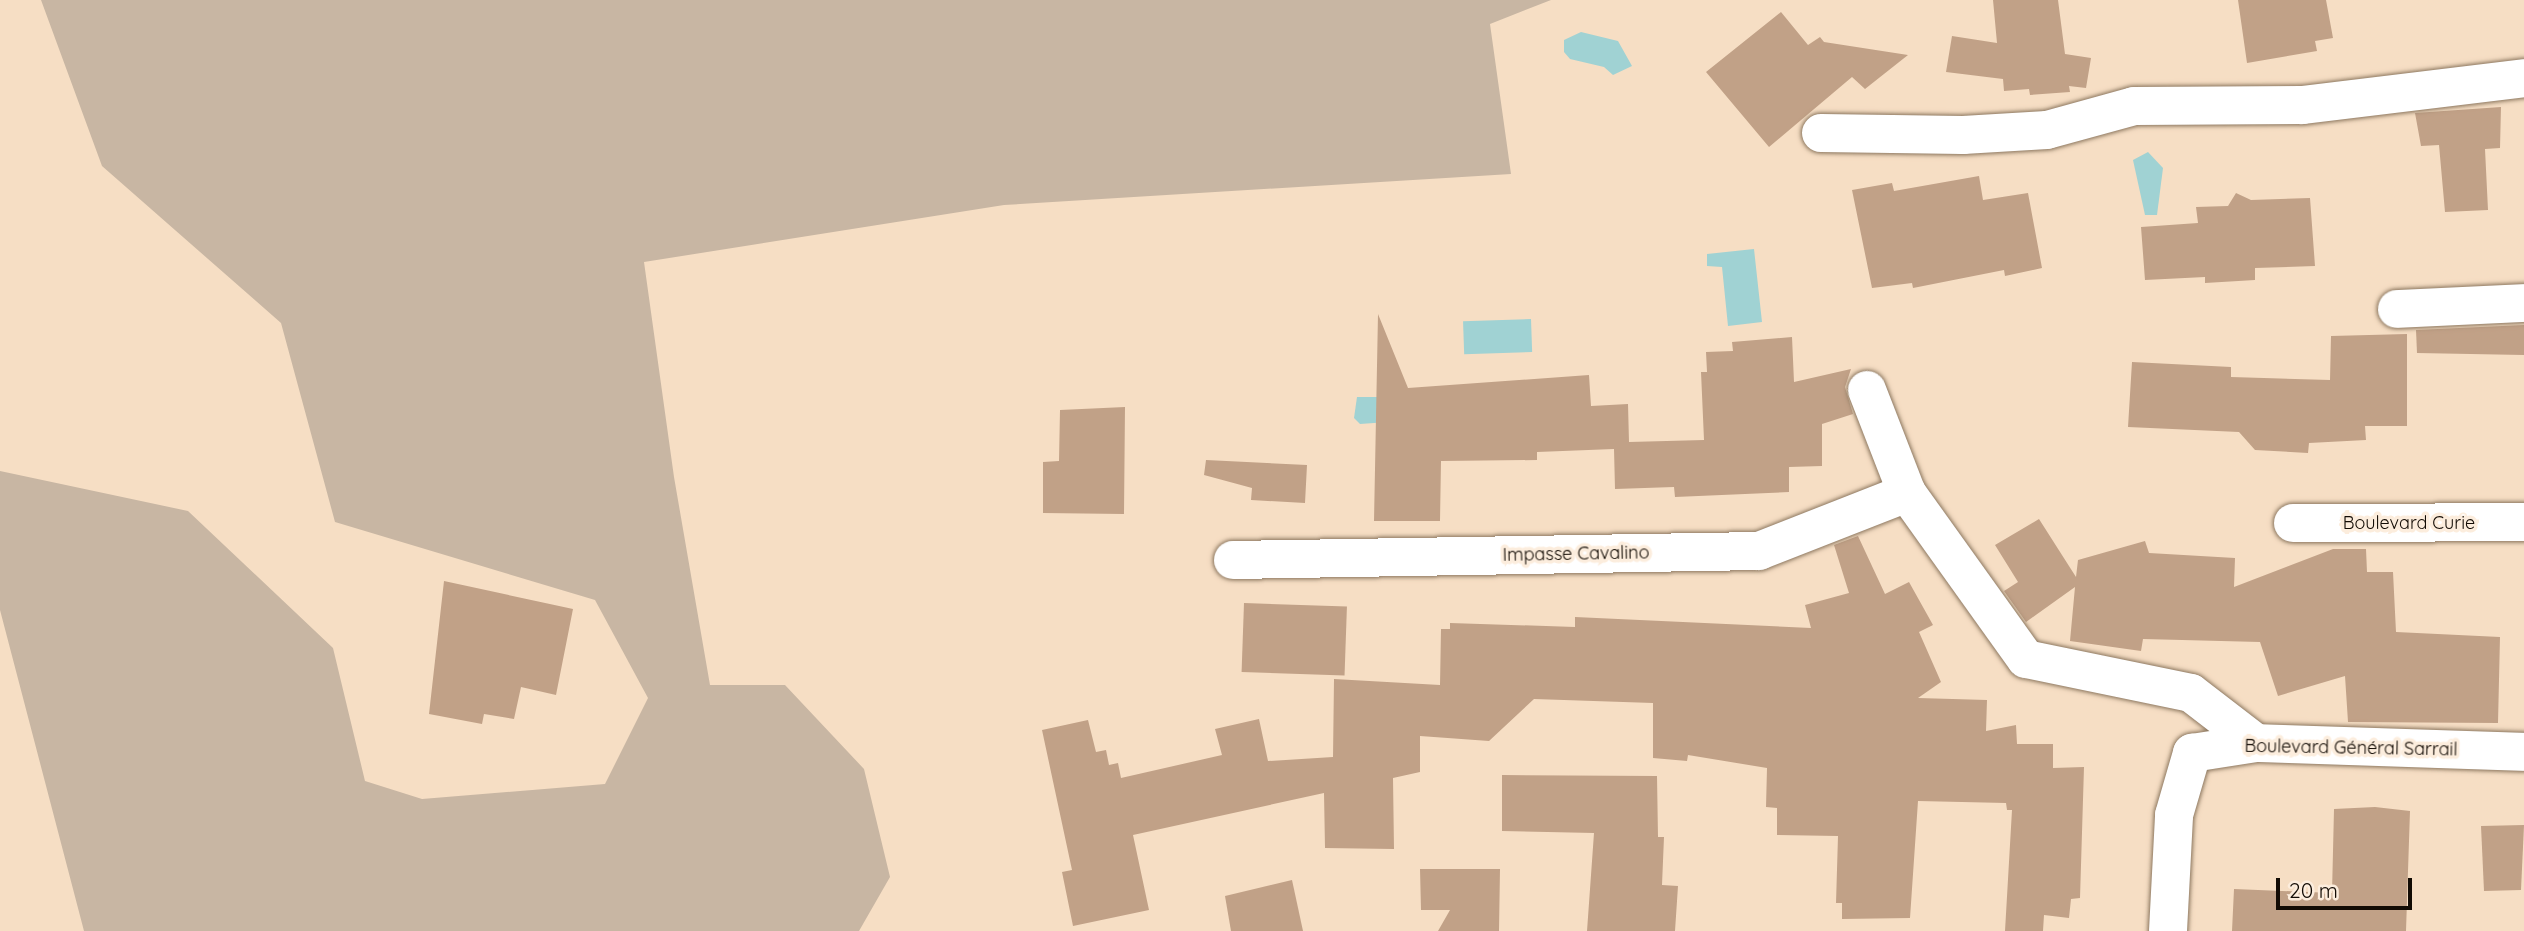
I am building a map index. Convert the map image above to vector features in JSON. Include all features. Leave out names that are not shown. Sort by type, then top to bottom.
[{"type":"street","points":[[1821,133],[1962,135],[2048,130],[2134,106],[2302,105],[2524,78]]},
{"type":"street","points":[[2396,309],[2524,303]]},
{"type":"street","points":[[1867,390],[1907,492],[2026,659],[2191,693],[2256,743]]},
{"type":"street","name":"Impasse Cavalino","points":[[1233,560],[1759,551],[1907,492]]},
{"type":"street","name":"Boulevard Curie","points":[[2293,523],[2524,522]]},
{"type":"street","name":"Boulevard Général Sarrail","points":[[2168,931],[2174,815],[2192,753],[2256,743],[2524,752]]},
{"type":"shaded area","points":[[41,0],[1551,0],[1490,24],[1511,174],[1004,205],[644,262],[674,477],[710,685],[785,685],[864,769],[890,877],[859,931],[84,931],[0,610],[0,471],[188,511],[333,648],[365,781],[422,799],[605,784],[648,698],[595,600],[335,522],[281,323],[102,166]]},
{"type":"water","points":[[1581,32],[1618,41],[1632,66],[1613,75],[1604,67],[1570,59],[1564,52],[1564,40]]},
{"type":"water","points":[[2148,152],[2163,168],[2157,215],[2145,215],[2133,160]]},
{"type":"water","points":[[1754,249],[1762,322],[1728,326],[1722,267],[1707,266],[1707,254]]},
{"type":"water","points":[[1531,319],[1532,352],[1464,354],[1463,321]]},
{"type":"water","points":[[1357,397],[1403,397],[1402,421],[1360,424],[1354,418]]},
{"type":"building","points":[[1993,0],[2058,0],[2065,54],[2091,58],[2086,88],[2069,86],[2070,92],[2030,95],[2029,89],[2004,91],[2003,79],[1946,72],[1952,36],[1997,43]]},
{"type":"building","points":[[2238,0],[2326,0],[2333,38],[2315,41],[2317,51],[2247,63]]},
{"type":"building","points":[[1781,12],[1808,45],[1820,37],[1824,42],[1908,55],[1865,89],[1852,77],[1769,147],[1706,72]]},
{"type":"building","points":[[2501,107],[2500,148],[2485,149],[2488,210],[2445,212],[2439,145],[2421,146],[2415,113]]},
{"type":"building","points":[[1979,176],[1983,200],[2028,193],[2042,268],[2005,276],[2004,270],[1913,288],[1912,283],[1872,288],[1852,190],[1892,183],[1894,191]]},
{"type":"building","points":[[2236,193],[2251,200],[2310,198],[2315,266],[2255,268],[2255,280],[2205,283],[2205,277],[2145,280],[2141,227],[2198,223],[2196,207],[2228,206]]},
{"type":"building","points":[[1378,314],[1408,388],[1589,375],[1591,406],[1628,404],[1629,442],[1704,440],[1701,372],[1707,372],[1706,352],[1733,351],[1732,342],[1792,337],[1794,382],[1851,369],[1845,387],[1853,414],[1822,424],[1822,466],[1789,467],[1789,492],[1675,497],[1674,487],[1615,489],[1614,449],[1537,452],[1537,460],[1441,461],[1440,521],[1374,521]]},
{"type":"building","points":[[2524,325],[2524,355],[2417,353],[2416,330]]},
{"type":"building","points":[[2407,334],[2407,426],[2365,426],[2366,440],[2309,443],[2308,453],[2255,450],[2239,432],[2128,427],[2132,362],[2231,367],[2231,377],[2330,380],[2331,336]]},
{"type":"building","points":[[1125,407],[1124,514],[1043,513],[1043,462],[1059,461],[1060,410]]},
{"type":"building","points":[[1206,460],[1307,465],[1305,503],[1251,500],[1252,488],[1204,475]]},
{"type":"building","points":[[2039,519],[2076,577],[2078,560],[2145,541],[2149,553],[2235,558],[2234,587],[2333,549],[2366,549],[2367,572],[2393,572],[2396,632],[2500,637],[2498,723],[2348,722],[2345,676],[2278,696],[2260,642],[2143,639],[2141,651],[2070,641],[2075,587],[2026,622],[2004,591],[2018,582],[1995,545]]},
{"type":"building","points":[[1858,536],[1885,594],[1909,582],[1933,625],[1919,632],[1941,682],[1918,698],[1987,700],[1986,731],[2016,725],[2017,744],[2053,744],[2053,768],[2084,767],[2080,898],[2071,899],[2069,918],[2044,915],[2043,931],[2005,931],[2012,810],[2007,810],[2006,803],[1918,801],[1910,918],[1842,919],[1842,903],[1836,903],[1838,836],[1777,835],[1777,808],[1766,807],[1767,768],[1688,755],[1687,761],[1653,758],[1653,703],[1534,699],[1489,741],[1420,736],[1420,772],[1393,778],[1394,849],[1325,848],[1324,793],[1133,835],[1149,910],[1073,926],[1062,872],[1072,870],[1042,730],[1088,720],[1096,752],[1106,750],[1109,765],[1118,763],[1121,778],[1222,755],[1215,729],[1259,719],[1268,761],[1333,757],[1334,679],[1440,685],[1441,629],[1450,629],[1450,623],[1575,627],[1575,617],[1811,628],[1805,605],[1849,593],[1834,545]]},
{"type":"building","points":[[444,581],[573,609],[556,695],[521,687],[514,719],[484,714],[482,724],[429,714]]},
{"type":"building","points":[[1244,603],[1347,607],[1345,676],[1242,672]]},
{"type":"building","points":[[1502,775],[1657,776],[1658,837],[1664,837],[1662,885],[1678,886],[1675,931],[1587,931],[1594,833],[1502,831]]},
{"type":"building","points":[[2375,807],[2410,811],[2406,931],[2232,931],[2234,889],[2332,893],[2334,809]]},
{"type":"building","points":[[2524,825],[2521,890],[2484,891],[2481,826]]},
{"type":"building","points":[[1420,869],[1500,869],[1499,931],[1438,931],[1450,910],[1421,910]]},
{"type":"building","points":[[1292,880],[1303,931],[1231,931],[1225,896]]}]
